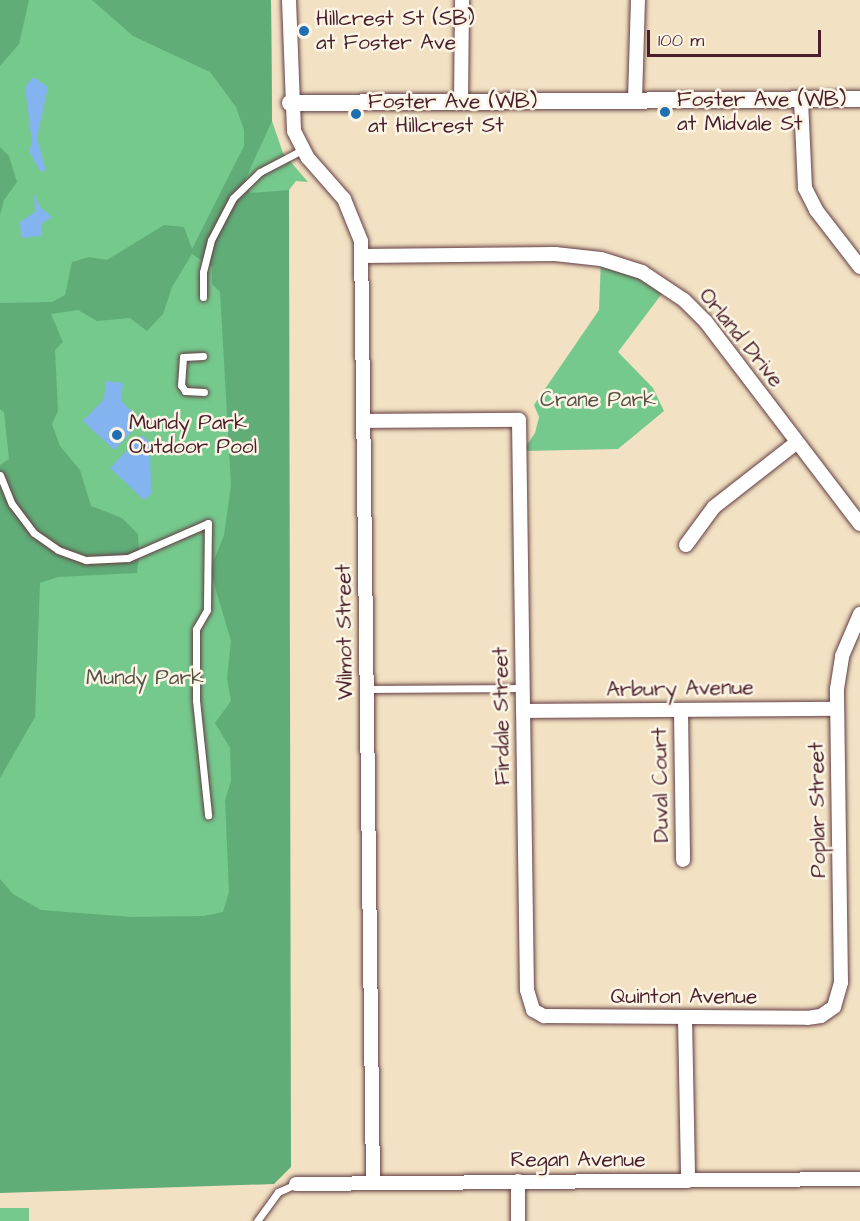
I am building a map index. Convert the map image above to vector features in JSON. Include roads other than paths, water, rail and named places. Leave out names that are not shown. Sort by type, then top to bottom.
[{"type":"street","name":"Wilmot Street","points":[[289,0],[291,103],[294,131],[302,150],[350,209],[359,233],[361,256],[373,1182]]},
{"type":"street","points":[[461,101],[462,0]]},
{"type":"street","points":[[635,100],[638,0]]},
{"type":"street","points":[[291,103],[860,99]]},
{"type":"street","points":[[801,100],[805,188],[816,210],[860,267]]},
{"type":"street","name":"Orland Drive","points":[[361,256],[555,254],[601,259],[642,272],[684,300],[706,322],[860,524]]},
{"type":"street","name":"Firdale Street","points":[[363,421],[519,420],[527,990],[533,1011]]},
{"type":"street","points":[[686,545],[714,507],[796,443]]},
{"type":"street","name":"Poplar Street","points":[[834,1007],[841,982],[837,709],[842,656],[860,614]]},
{"type":"street","name":"Arbury Avenue","points":[[523,711],[837,709]]},
{"type":"street","name":"Duval Court","points":[[681,711],[683,860]]},
{"type":"street","name":"Quinton Avenue","points":[[533,1011],[559,1018],[807,1017],[822,1016],[834,1007]]},
{"type":"street","points":[[685,1018],[688,1181]]},
{"type":"street","name":"Regan Avenue","points":[[296,1184],[860,1179]]},
{"type":"street","points":[[518,1181],[518,1221]]},
{"type":"lane","points":[[203,297],[203,272],[211,240],[233,198],[260,172],[302,150]]},
{"type":"lane","points":[[203,356],[183,357],[181,386],[185,391],[204,392]]},
{"type":"lane","points":[[0,475],[21,518],[58,550],[86,560],[119,560],[146,553],[208,523],[207,610],[196,629],[196,709],[208,814]]},
{"type":"lane","points":[[367,689],[523,688]]},
{"type":"lane","points":[[257,1221],[278,1192],[296,1184]]},
{"type":"water","points":[[33,77],[48,87],[37,138],[46,171],[40,171],[29,151],[32,143],[25,87]]},
{"type":"water","points":[[34,194],[40,207],[52,217],[41,224],[42,236],[21,238],[20,222],[35,212]]},
{"type":"water","points":[[106,381],[123,383],[121,401],[142,421],[114,450],[83,421],[104,399]]},
{"type":"water","points":[[142,435],[150,443],[151,494],[144,500],[110,468]]},
{"type":"place","name":"Hillcrest St (SB) at Foster Ave","points":[[304,31]]},
{"type":"place","name":"Foster Ave (WB) at Midvale St","points":[[665,112]]},
{"type":"place","name":"Foster Ave (WB) at Hillcrest St","points":[[356,114]]},
{"type":"place","name":"Mundy Park Outdoor Pool","points":[[117,435]]},
{"type":"park label","name":"Crane Park","points":[[598,400]]},
{"type":"park label","name":"Mundy Park","points":[[145,678]]}]
